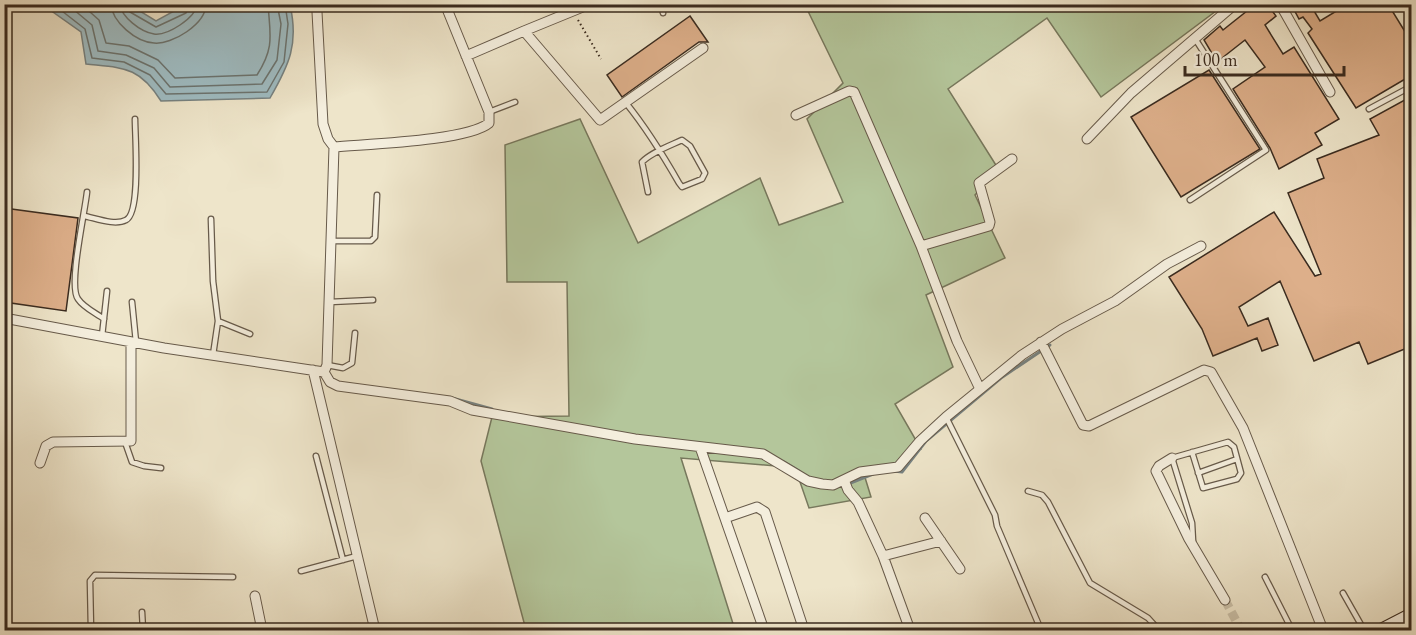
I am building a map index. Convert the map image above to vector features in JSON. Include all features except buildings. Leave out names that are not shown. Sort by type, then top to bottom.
[{"type":"main road","points":[[1381,630],[1412,614]]},
{"type":"street","points":[[334,147],[462,133],[485,127],[489,123],[489,112],[446,4]]},
{"type":"street","points":[[466,56],[524,32],[571,8],[590,4]]},
{"type":"street","points":[[1087,139],[1131,93],[1235,4]]},
{"type":"street","points":[[1280,4],[1330,92]]},
{"type":"street","points":[[317,12],[323,124],[328,139],[334,147],[326,369],[330,381],[338,386],[450,401],[472,410],[702,452],[763,454],[815,483],[845,484],[868,470],[895,469],[949,421],[979,387],[1115,301],[1167,264],[1201,246]]},
{"type":"street","points":[[524,32],[600,120],[702,48]]},
{"type":"street","points":[[796,116],[849,91],[854,92],[921,246],[957,341],[979,387]]},
{"type":"street","points":[[921,246],[989,226],[990,222],[979,183],[1012,159]]},
{"type":"street","points":[[4,318],[213,355],[313,370],[326,369]]},
{"type":"street","points":[[40,464],[46,446],[52,442],[131,441],[133,342]]},
{"type":"street","points":[[1043,346],[1080,421],[1089,426],[1204,370],[1210,372],[1243,428],[1323,630]]},
{"type":"street","points":[[313,370],[375,630]]},
{"type":"street","points":[[702,452],[764,630]]},
{"type":"street","points":[[1172,458],[1159,466],[1156,471],[1193,545],[1225,600]]},
{"type":"street","points":[[845,484],[858,502],[883,556],[910,630]]},
{"type":"street","points":[[725,518],[757,507],[765,512],[804,630]]},
{"type":"street","points":[[925,518],[960,569]]},
{"type":"street","points":[[883,556],[941,541]]},
{"type":"street","points":[[255,596],[262,630]]},
{"type":"lane","points":[[661,4],[663,14]]},
{"type":"lane","points":[[1190,200],[1266,150],[1194,37]]},
{"type":"lane","points":[[1369,109],[1412,86]]},
{"type":"lane","points":[[489,112],[515,102]]},
{"type":"lane","points":[[626,103],[661,150],[682,187],[685,188],[704,177],[705,173],[686,141],[661,150],[642,162],[641,168],[648,192]]},
{"type":"lane","points":[[84,216],[113,222],[126,220],[131,216],[135,196],[135,119]]},
{"type":"lane","points":[[87,192],[74,290],[77,299],[104,319]]},
{"type":"lane","points":[[331,241],[371,242],[375,237],[377,195]]},
{"type":"lane","points":[[211,219],[213,281],[218,321],[213,355]]},
{"type":"lane","points":[[102,336],[107,291]]},
{"type":"lane","points":[[330,302],[373,300]]},
{"type":"lane","points":[[132,302],[133,342]]},
{"type":"lane","points":[[218,321],[250,334]]},
{"type":"lane","points":[[326,369],[343,368],[352,363],[355,333]]},
{"type":"lane","points":[[949,421],[996,515],[997,526],[1041,630]]},
{"type":"lane","points":[[125,442],[132,462],[161,468]]},
{"type":"lane","points":[[1192,452],[1202,486],[1207,489],[1237,479],[1241,473],[1234,447],[1228,442],[1192,452],[1172,458],[1192,523],[1193,545]]},
{"type":"lane","points":[[316,456],[343,560]]},
{"type":"lane","points":[[1198,473],[1238,459]]},
{"type":"lane","points":[[1028,491],[1042,495],[1048,502],[1090,583],[1148,618],[1160,630]]},
{"type":"lane","points":[[301,571],[357,556]]},
{"type":"lane","points":[[92,630],[90,581],[95,575],[233,577]]},
{"type":"lane","points":[[1265,577],[1292,630]]},
{"type":"lane","points":[[1343,593],[1364,630]]},
{"type":"lane","points":[[142,612],[142,630]]},
{"type":"path","points":[[571,8],[601,59]]},
{"type":"green space","points":[[805,5],[1224,5],[1101,97],[1047,18],[948,89],[999,170],[975,195],[1005,258],[926,295],[953,367],[895,404],[921,449],[895,463],[863,471],[871,497],[809,508],[799,479],[776,466],[681,458],[735,630],[526,630],[481,461],[492,417],[569,416],[567,282],[507,282],[505,145],[580,119],[638,243],[760,178],[779,225],[843,202],[807,119],[843,83]]},
{"type":"water","points":[[43,5],[130,5],[156,21],[185,5],[290,5],[293,19],[293,43],[287,64],[270,98],[161,101],[145,81],[129,71],[86,64],[81,32]]},
{"type":"waterway","points":[[894,471],[902,472],[926,441],[1001,378],[1050,345]]},
{"type":"waterway","points":[[452,398],[492,409]]},
{"type":"waterway","points":[[784,462],[799,471]]},
{"type":"waterway","points":[[848,484],[873,474]]},
{"type":"tunnel","points":[[1225,600],[1241,630]]}]
